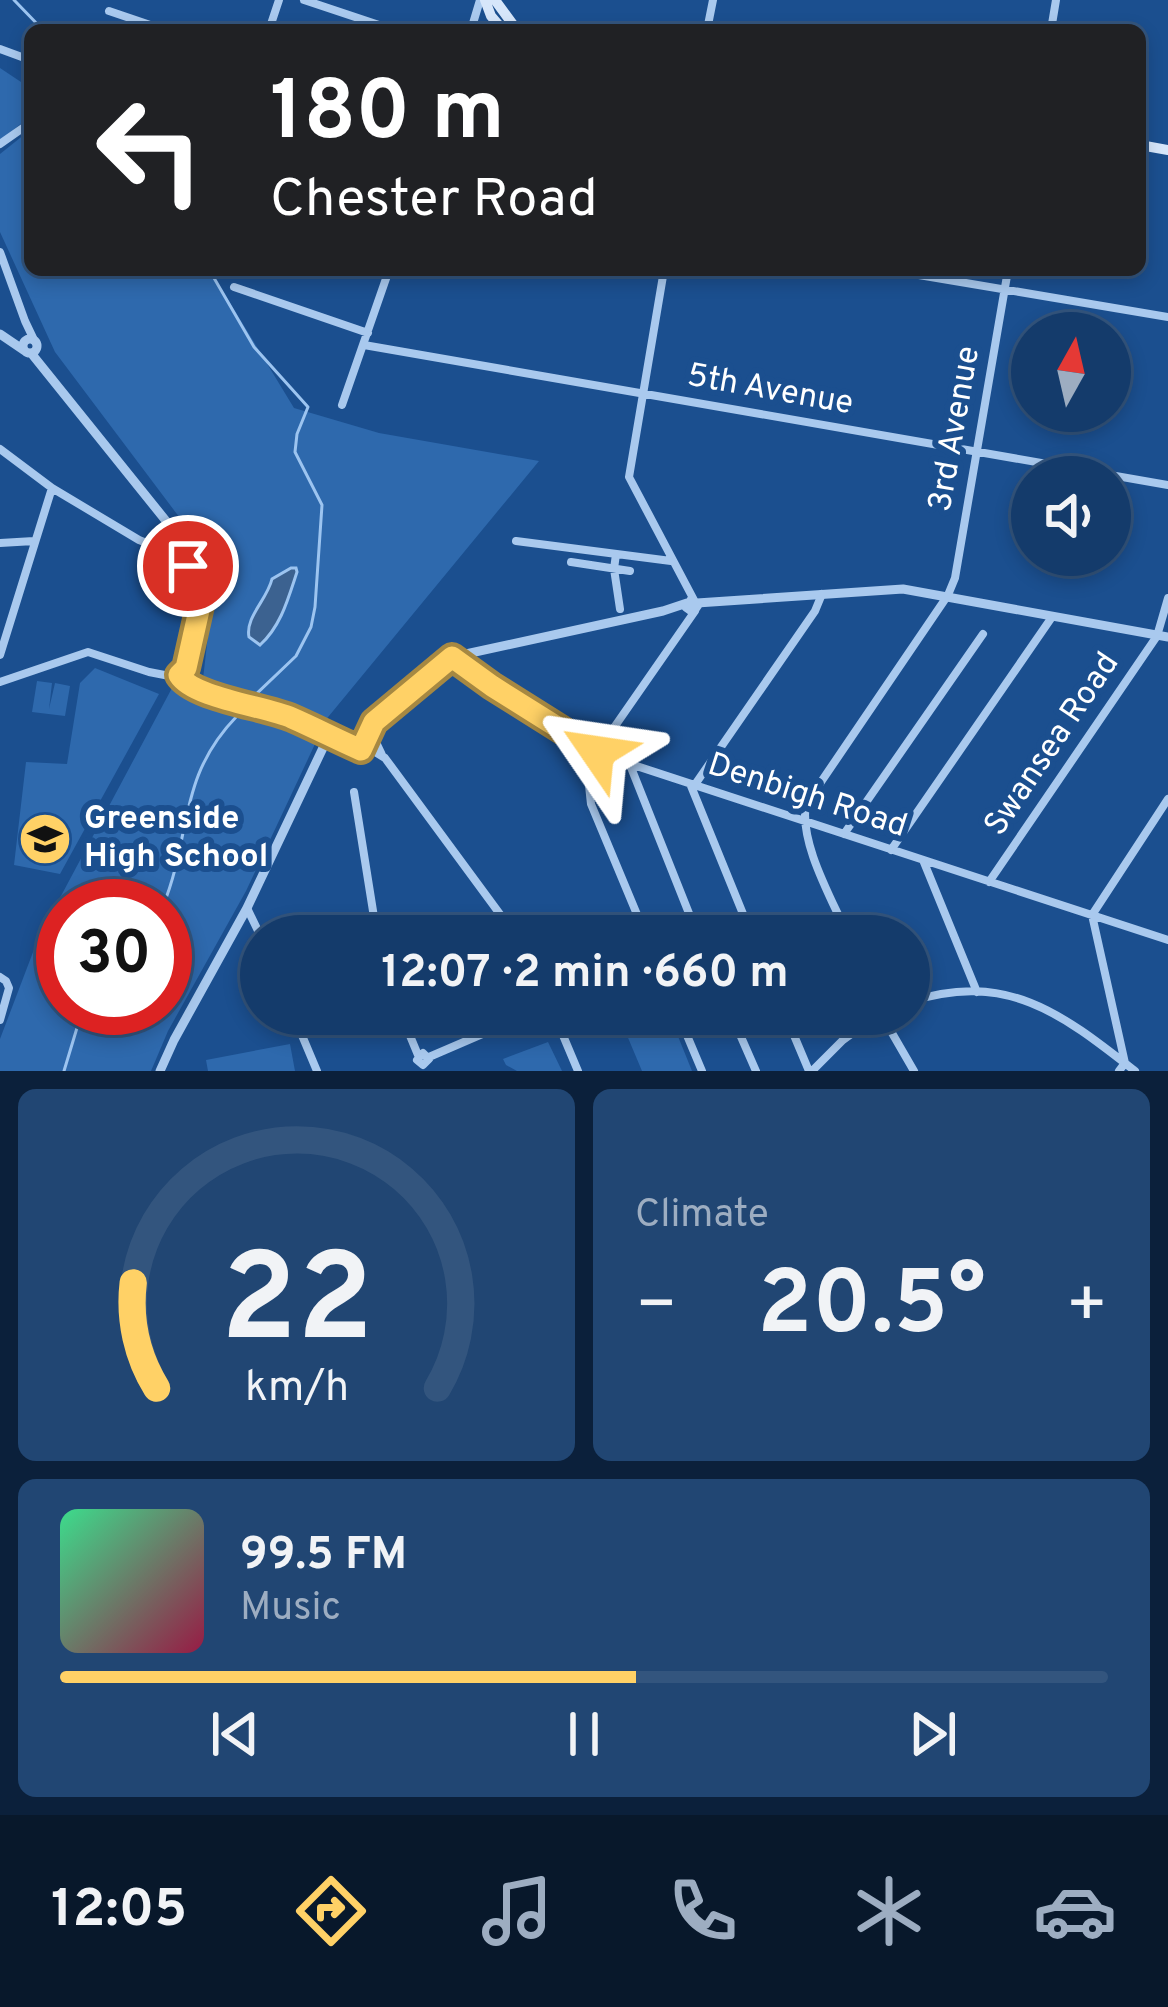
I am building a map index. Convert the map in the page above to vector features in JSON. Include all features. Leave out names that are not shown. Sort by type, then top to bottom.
[{"type":"main road","points":[[495,0],[513,24]]},
{"type":"street","points":[[304,0],[376,24]]},
{"type":"street","points":[[110,11],[148,24]]},
{"type":"street","points":[[0,252],[30,346],[203,574],[187,676]]},
{"type":"street","points":[[342,405],[387,276]]},
{"type":"street","points":[[637,915],[591,804],[588,776],[597,752],[687,624],[692,606],[687,587],[628,477],[663,276]]},
{"type":"street","points":[[924,276],[1168,317]]},
{"type":"street","name":"3rd Avenue","points":[[948,596],[955,578],[1007,276]]},
{"type":"street","points":[[234,287],[368,333]]},
{"type":"street","points":[[3,336],[30,346]]},
{"type":"street","name":"5th Avenue","points":[[364,345],[1168,485]]},
{"type":"street","points":[[0,449],[52,488],[139,540],[182,552]]},
{"type":"street","points":[[0,655],[52,488]]},
{"type":"street","points":[[517,541],[673,561]]},
{"type":"street","points":[[0,543],[34,542]]},
{"type":"street","points":[[616,554],[620,609]]},
{"type":"street","points":[[571,562],[630,571]]},
{"type":"street","points":[[319,755],[354,738],[452,657],[663,610],[889,589],[1162,637]]},
{"type":"street","points":[[744,915],[692,785],[815,611],[822,594]]},
{"type":"street","points":[[839,915],[808,839],[803,820],[806,803],[948,596]]},
{"type":"street","name":"Swansea Road","points":[[989,882],[1162,637],[1168,598]]},
{"type":"street","points":[[891,850],[1052,617]]},
{"type":"street","points":[[844,834],[983,634]]},
{"type":"street","points":[[0,682],[88,652],[149,672],[187,676],[202,690],[226,700],[354,738],[384,758],[500,915]]},
{"type":"street","name":"Denbigh Road","points":[[452,657],[597,752],[1168,940]]},
{"type":"street","points":[[160,1071],[247,908],[319,755],[354,738]]},
{"type":"street","points":[[354,738],[384,758]]},
{"type":"street","points":[[630,764],[690,915]]},
{"type":"street","points":[[354,792],[374,915]]},
{"type":"street","points":[[1122,1067],[1092,915],[1168,799]]},
{"type":"street","points":[[923,860],[977,992]]},
{"type":"street","points":[[247,908],[250,915]]},
{"type":"street","points":[[0,977],[9,988],[0,1020]]},
{"type":"street","points":[[930,996],[1001,994],[1045,1008],[1088,1033],[1122,1067],[1135,1071]]},
{"type":"street","points":[[304,1035],[317,1071]]},
{"type":"street","points":[[412,1035],[425,1062],[484,1035]]},
{"type":"street","points":[[563,1035],[578,1071]]},
{"type":"street","points":[[687,1035],[702,1071]]},
{"type":"street","points":[[740,1035],[755,1071]]},
{"type":"street","points":[[795,1035],[811,1071],[850,1035]]},
{"type":"street","points":[[893,1035],[914,1071]]},
{"type":"shaded area","points":[[0,68],[24,84],[24,121],[0,141]]},
{"type":"shaded area","points":[[24,135],[24,276],[214,276],[294,408],[379,433],[539,461],[324,722],[203,679],[216,566],[55,352],[0,232],[0,154]]},
{"type":"shaded area","points":[[291,568],[297,572],[287,602],[260,645],[249,637],[250,622],[272,579]]},
{"type":"shaded area","points":[[95,668],[159,694],[60,874],[14,865],[26,762],[67,764],[80,683]]},
{"type":"shaded area","points":[[37,681],[52,683],[49,709],[55,683],[70,686],[65,716],[32,712]]},
{"type":"shaded area","points":[[172,688],[285,722],[315,744],[246,891],[192,988],[192,879],[70,879]]},
{"type":"shaded area","points":[[36,944],[36,1035],[166,1035],[151,1071],[0,1071],[0,1039]]},
{"type":"shaded area","points":[[627,1035],[677,1035],[692,1071],[642,1071]]},
{"type":"shaded area","points":[[548,1042],[562,1071],[517,1071],[503,1059]]},
{"type":"shaded area","points":[[290,1044],[295,1071],[208,1071],[206,1060]]},
{"type":"waterway","points":[[14,0],[37,24]]},
{"type":"waterway","points":[[214,276],[254,347],[308,407],[295,452],[322,505],[311,627],[296,656],[252,698]]},
{"type":"waterway","points":[[172,879],[204,762],[237,716]]},
{"type":"waterway","points":[[64,1071],[75,1035]]},
{"type":"place","name":"Greenside High School","points":[[45,839]]},
{"type":"route","points":[[188,566],[204,588],[186,668],[179,675],[185,683],[290,717],[361,750],[374,722],[452,657],[597,752]]}]
